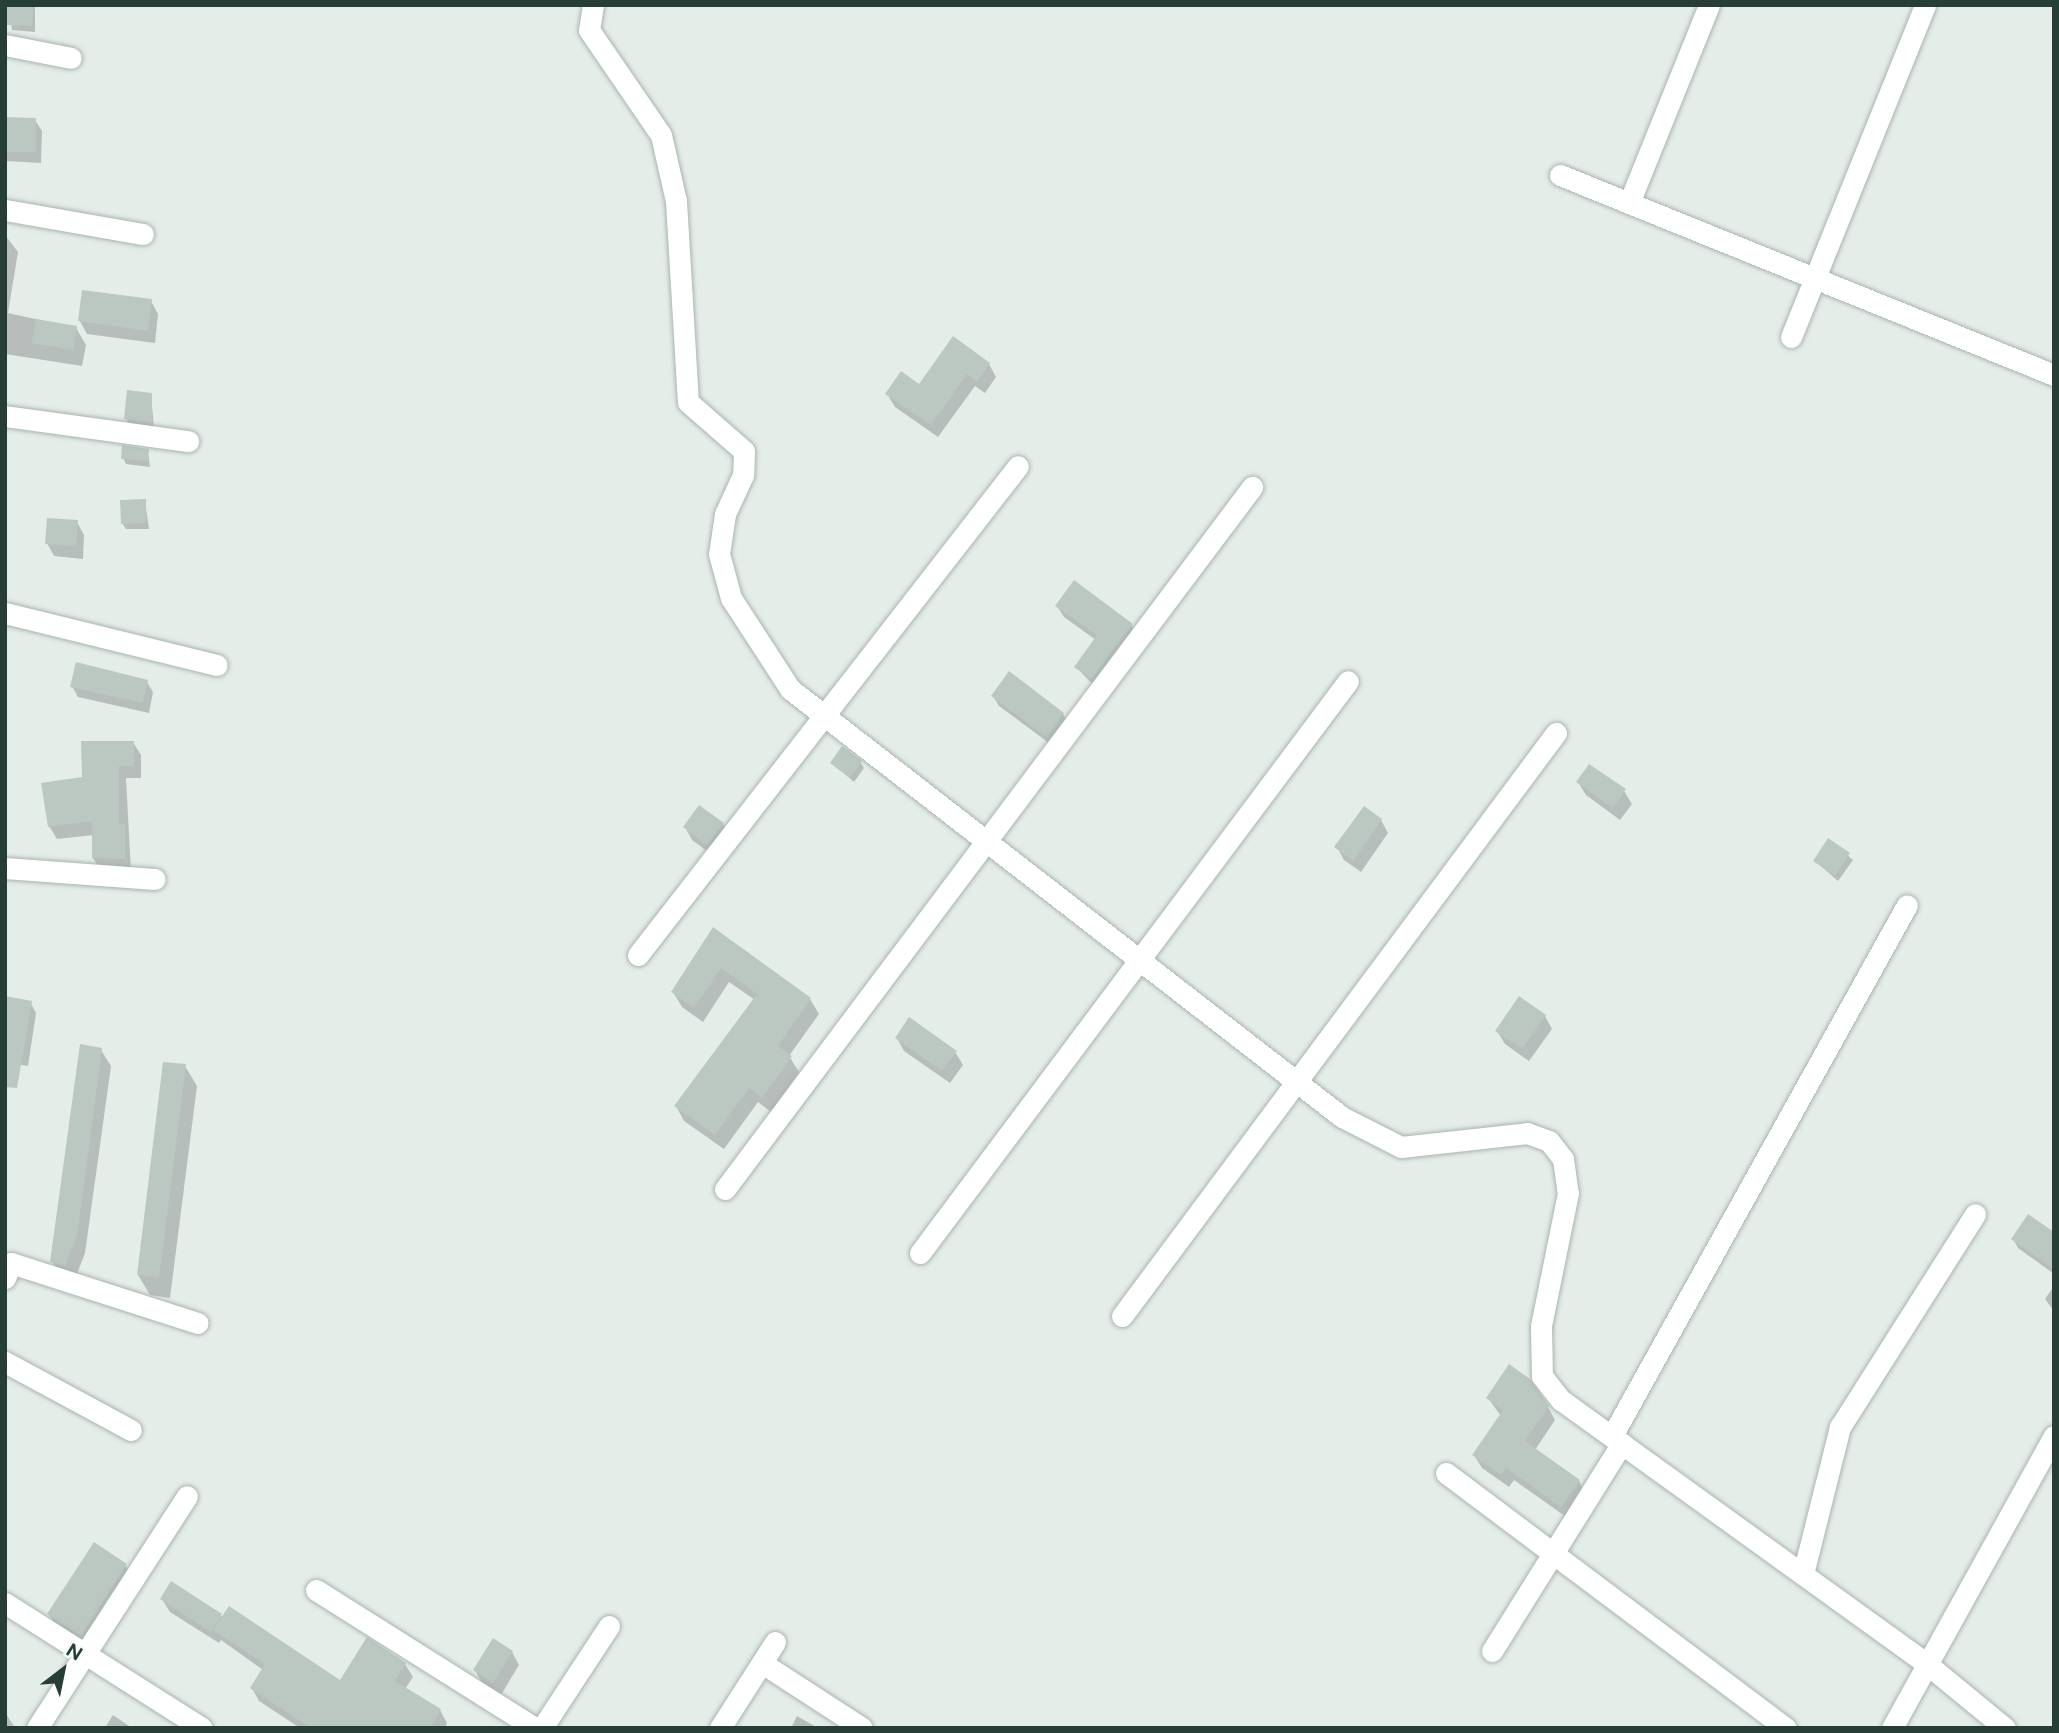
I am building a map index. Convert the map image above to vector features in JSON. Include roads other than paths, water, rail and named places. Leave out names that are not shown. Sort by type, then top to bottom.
[{"type":"street","points":[[593,5],[589,30],[661,135],[676,201],[688,402],[744,451],[743,475],[725,514],[719,554],[731,598],[790,689],[1342,1117],[1401,1147],[1527,1133],[1549,1141],[1563,1159],[1568,1193],[1541,1326],[1542,1376],[1561,1400],[1927,1664],[2005,1728]]},
{"type":"street","points":[[1629,203],[1710,5]]},
{"type":"street","points":[[1791,337],[1925,5]]},
{"type":"street","points":[[5,45],[71,58]]},
{"type":"street","points":[[1560,175],[2054,375]]},
{"type":"street","points":[[5,210],[143,234]]},
{"type":"street","points":[[5,415],[188,441]]},
{"type":"street","points":[[638,955],[1018,466]]},
{"type":"street","points":[[725,1189],[1252,487]]},
{"type":"street","points":[[5,613],[217,665]]},
{"type":"street","points":[[920,1253],[1348,681]]},
{"type":"street","points":[[1122,1315],[1556,733]]},
{"type":"street","points":[[5,868],[155,879]]},
{"type":"street","points":[[1492,1651],[1554,1553],[1617,1440],[1907,905]]},
{"type":"street","points":[[1803,1574],[1840,1427],[1975,1214]]},
{"type":"street","points":[[5,1278],[11,1263],[198,1323]]},
{"type":"street","points":[[5,1363],[131,1430]]},
{"type":"street","points":[[1892,1728],[2054,1436]]},
{"type":"street","points":[[1446,1473],[1786,1728]]},
{"type":"street","points":[[37,1728],[187,1496]]},
{"type":"street","points":[[316,1590],[535,1728]]},
{"type":"street","points":[[5,1603],[202,1728]]},
{"type":"street","points":[[542,1728],[609,1626]]},
{"type":"street","points":[[720,1728],[775,1642]]},
{"type":"street","points":[[762,1663],[862,1728]]}]
